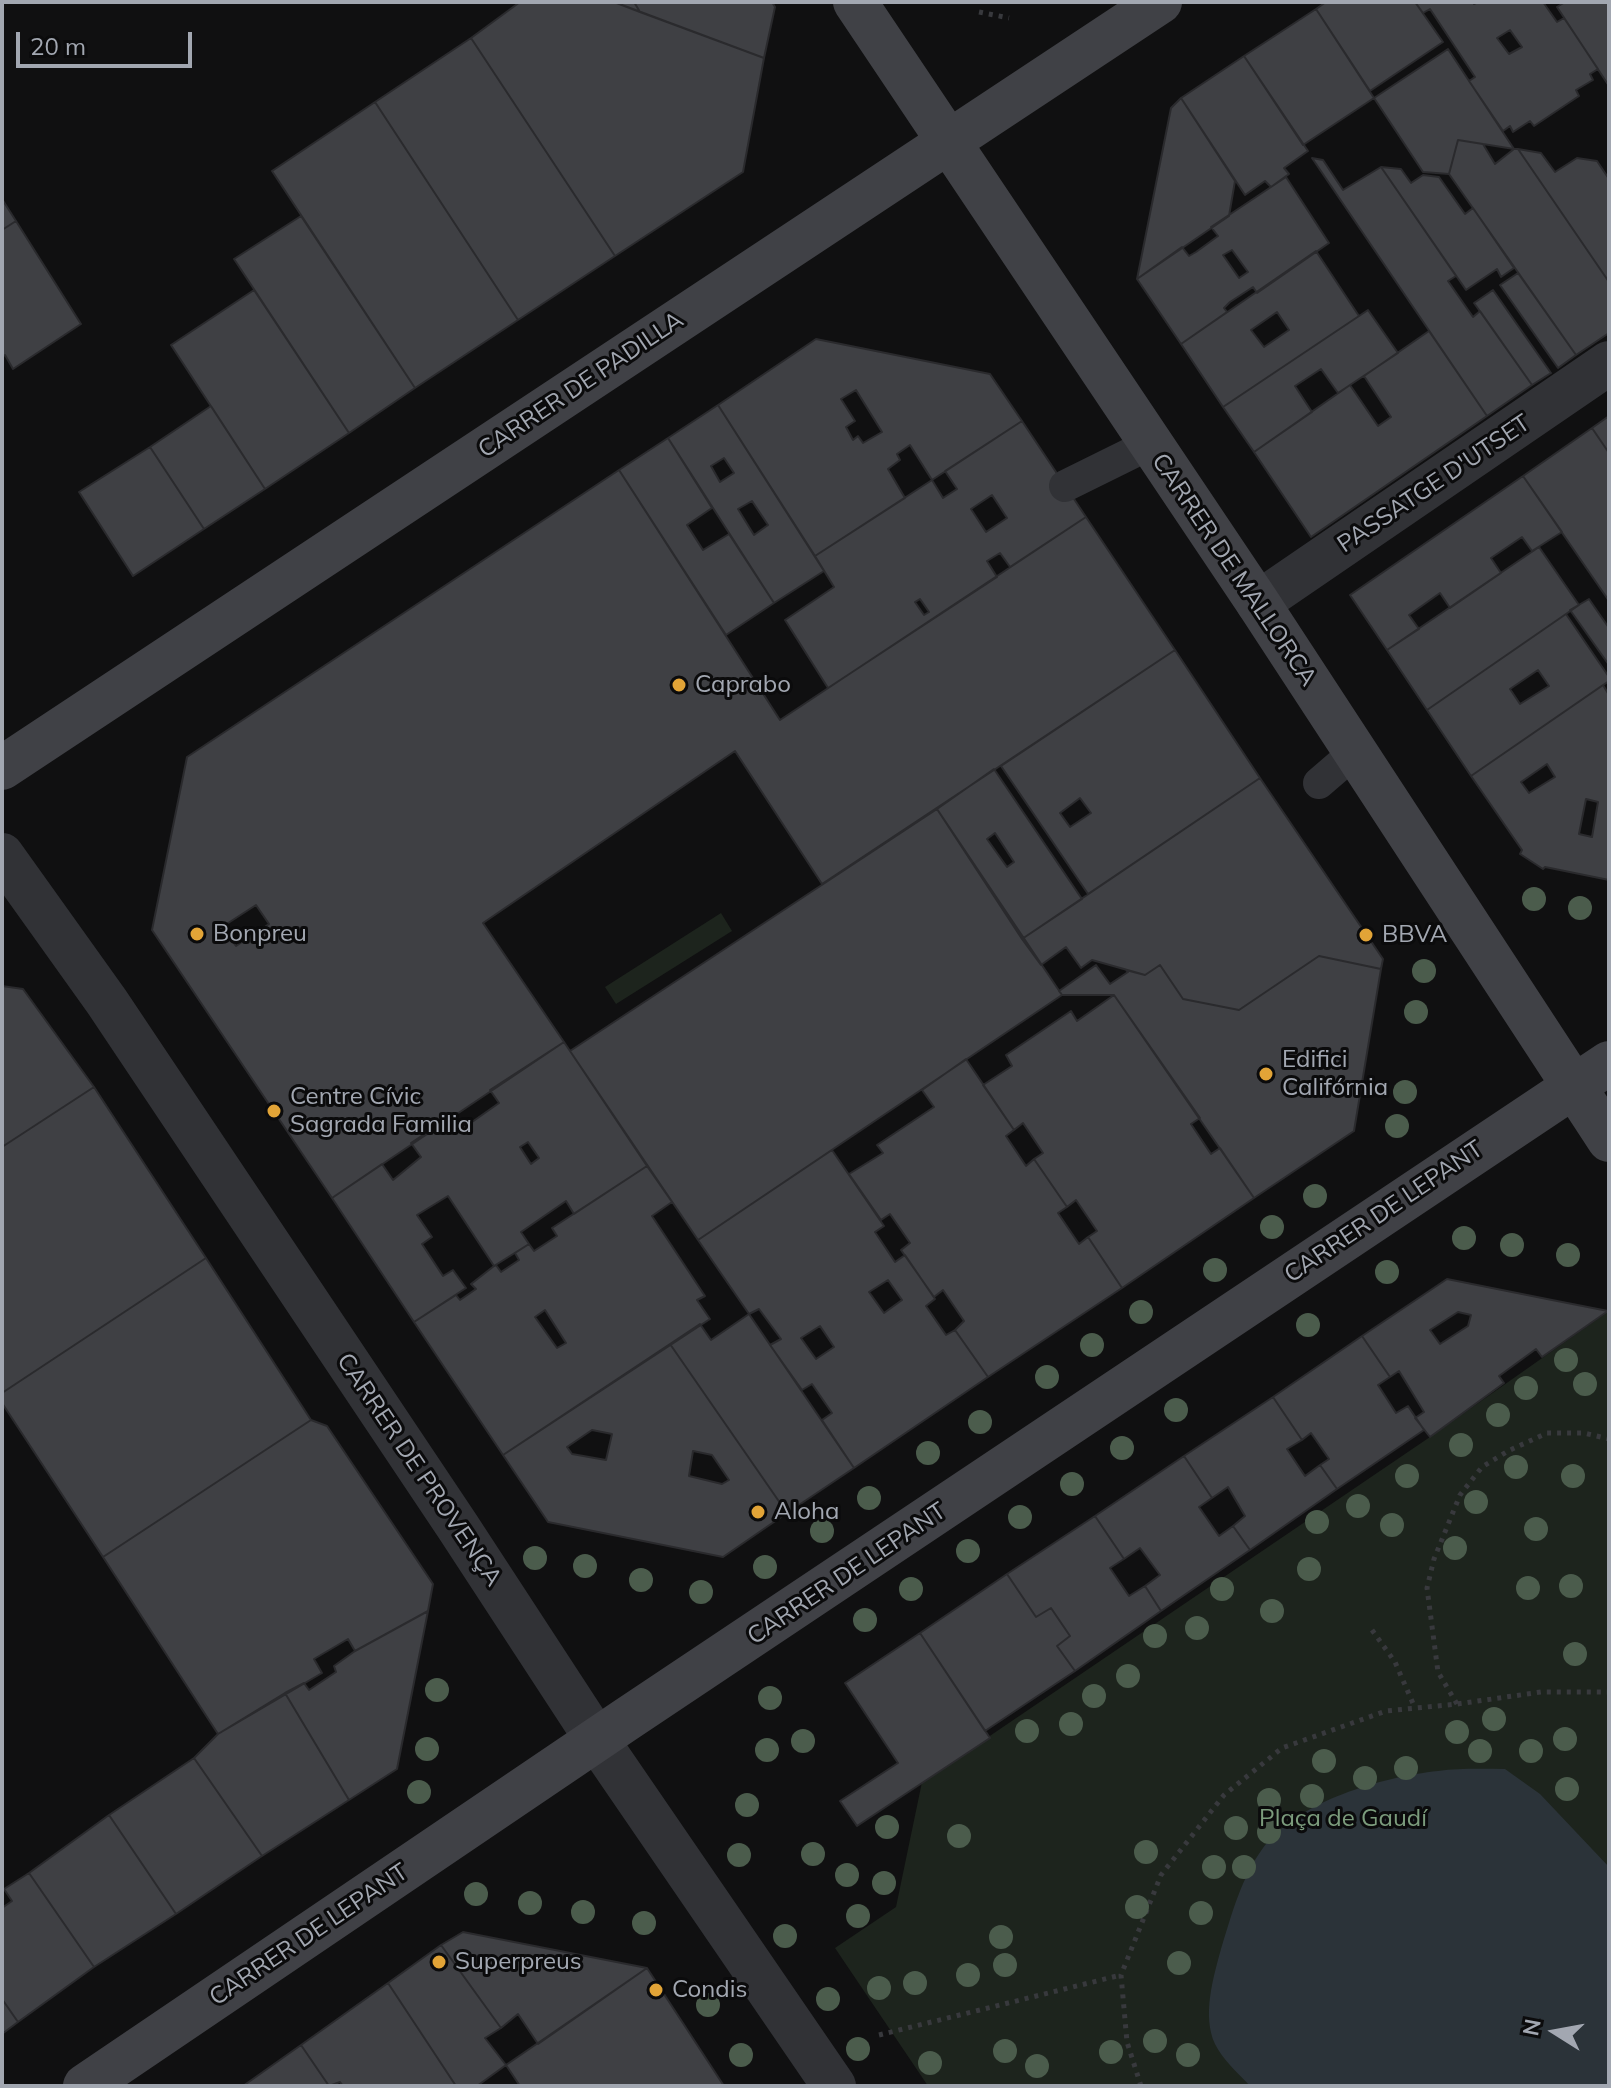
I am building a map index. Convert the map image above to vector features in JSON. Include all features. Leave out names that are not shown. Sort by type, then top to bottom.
[{"type":"main road","name":"CARRER DE MALLORCA","points":[[855,2],[1258,603],[1609,1140]]},
{"type":"main road","name":"CARRER DE PADILLA","points":[[2,768],[1160,2]]},
{"type":"main road","name":"CARRER DE LEPANT","points":[[85,2086],[1366,1223],[1609,1063]]},
{"type":"street","name":"PASSATGE D'UTSET","points":[[1258,603],[1609,363]]},
{"type":"street","name":"CARRER DE PROVENÇA","points":[[2,855],[107,1002],[597,1740],[834,2086]]},
{"type":"lane","points":[[1065,486],[1150,444]]},
{"type":"lane","points":[[1319,783],[1355,752]]},
{"type":"path","points":[[979,12],[1009,18]]},
{"type":"path","points":[[1457,1704],[1438,1672],[1427,1588],[1434,1559],[1460,1495],[1482,1467],[1547,1433],[1584,1433],[1609,1439]]},
{"type":"path","points":[[1372,1630],[1395,1662],[1415,1708]]},
{"type":"path","points":[[1141,2086],[1127,2042],[1121,1975],[1161,1875],[1224,1795],[1282,1748],[1386,1711],[1541,1692],[1609,1692]]},
{"type":"path","points":[[879,2035],[1121,1975]]},
{"type":"green space","points":[[721,913],[732,931],[616,1004],[605,987]]},
{"type":"green space","name":"Plaça de Gaudí","points":[[1609,1311],[1609,2086],[928,2086],[835,1948],[896,1907],[922,1782],[1430,1437]]},
{"type":"shaded area","points":[[1505,1769],[1540,1794],[1609,1867],[1609,2086],[1250,2086],[1226,2061],[1215,2044],[1209,2009],[1215,1972],[1233,1910],[1263,1848],[1278,1831],[1297,1817],[1343,1794],[1367,1786],[1438,1771]]},
{"type":"building","points":[[520,2],[614,2],[764,58],[743,172],[615,256],[471,38]]},
{"type":"building","points":[[614,2],[634,2],[640,12]]},
{"type":"building","points":[[634,2],[772,2],[775,7],[764,58],[640,12]]},
{"type":"building","points":[[1326,2],[1415,2],[1443,42],[1370,91],[1316,9]]},
{"type":"building","points":[[1415,2],[1543,2],[1557,22],[1564,18],[1598,69],[1590,74],[1593,80],[1576,90],[1579,96],[1534,126],[1530,121],[1513,132],[1510,126],[1503,131],[1469,81],[1475,77],[1430,9],[1423,13]],"holes":[[[1510,30],[1522,47],[1509,54],[1497,38]]]},
{"type":"building","points":[[1565,2],[1609,2],[1609,86],[1557,7]]},
{"type":"building","points":[[1316,9],[1374,98],[1303,145],[1244,56]]},
{"type":"building","points":[[471,38],[615,256],[518,320],[375,102]]},
{"type":"building","points":[[1448,49],[1514,149],[1458,140],[1449,174],[1423,172],[1374,98]]},
{"type":"building","points":[[1244,56],[1308,151],[1284,168],[1289,174],[1271,187],[1265,181],[1245,195],[1181,98]]},
{"type":"building","points":[[1181,98],[1235,181],[1229,216],[1137,279],[1171,108]]},
{"type":"building","points":[[375,102],[518,320],[415,388],[272,171]]},
{"type":"building","points":[[1458,140],[1483,144],[1495,164],[1518,149],[1609,282],[1609,333],[1576,355],[1449,174]]},
{"type":"building","points":[[1518,149],[1541,153],[1555,172],[1577,158],[1597,161],[1609,179],[1609,282]]},
{"type":"building","points":[[1312,158],[1323,160],[1343,190],[1381,167],[1456,276],[1448,281],[1473,317],[1480,311],[1532,385],[1487,416]]},
{"type":"building","points":[[1381,167],[1401,169],[1411,183],[1423,175],[1439,177],[1465,214],[1473,208],[1514,268],[1501,277],[1497,269],[1466,290]]},
{"type":"building","points":[[1286,177],[1329,243],[1257,293],[1253,287],[1230,302],[1224,308],[1227,312],[1181,344],[1137,279],[1182,247],[1189,256],[1196,252],[1218,236],[1211,227]],"holes":[[[1232,250],[1248,272],[1239,278],[1223,255]]]},
{"type":"building","points":[[2,199],[16,221],[2,230]]},
{"type":"building","points":[[301,216],[415,388],[349,433],[234,259]]},
{"type":"building","points":[[16,221],[81,324],[13,369],[5,355],[2,357],[2,230]]},
{"type":"building","points":[[1316,251],[1359,316],[1223,407],[1181,344]],"holes":[[[1277,312],[1289,330],[1264,347],[1251,330]]]},
{"type":"building","points":[[1518,273],[1576,355],[1558,368],[1500,285]]},
{"type":"building","points":[[254,290],[349,433],[265,489],[171,345]]},
{"type":"building","points":[[1493,290],[1551,373],[1532,385],[1474,303]]},
{"type":"building","points":[[1368,310],[1398,353],[1338,393],[1321,369],[1295,386],[1312,412],[1254,452],[1223,407]]},
{"type":"building","points":[[1429,331],[1487,416],[1311,537],[1254,452],[1350,385],[1378,426],[1391,417],[1364,376]]},
{"type":"building","points":[[816,339],[990,374],[1022,421],[932,480],[910,445],[897,454],[900,460],[888,469],[905,498],[815,556],[718,405]],"holes":[[[856,390],[882,432],[863,443],[858,436],[853,440],[846,427],[855,421],[841,399]]]},
{"type":"building","points":[[718,405],[824,571],[774,603],[668,438]],"holes":[[[724,458],[734,473],[720,482],[711,466]],[[752,501],[768,525],[754,535],[738,509]]]},
{"type":"building","points":[[211,406],[265,489],[204,529],[150,447]]},
{"type":"building","points":[[1609,416],[1609,453],[1592,428]]},
{"type":"building","points":[[1022,421],[1086,517],[1010,567],[1000,553],[987,561],[997,577],[828,688],[785,620],[834,587],[815,556],[932,480],[943,498],[957,489],[945,471]],"holes":[[[992,495],[1007,518],[986,532],[971,509]],[[920,599],[929,612],[924,615],[915,602]]]},
{"type":"building","points":[[1592,428],[1609,453],[1609,601],[1523,476]]},
{"type":"building","points":[[668,438],[712,508],[687,525],[703,550],[729,534],[774,603],[726,635],[619,470]]},
{"type":"building","points":[[150,447],[204,529],[133,576],[79,492]]},
{"type":"building","points":[[619,470],[780,720],[1086,517],[1175,650],[822,884],[735,751],[483,923],[564,1042],[332,1198],[152,930],[187,757]],"holes":[[[256,905],[269,924],[236,946],[222,927]]]},
{"type":"building","points":[[1523,476],[1562,532],[1532,551],[1522,537],[1491,558],[1501,573],[1450,608],[1440,593],[1409,615],[1419,629],[1387,650],[1350,595]]},
{"type":"building","points":[[1539,547],[1579,605],[1427,710],[1387,650]]},
{"type":"building","points":[[1589,599],[1609,628],[1609,665],[1570,610]]},
{"type":"building","points":[[1566,614],[1609,677],[1609,681],[1471,776],[1427,710]],"holes":[[[1538,670],[1549,686],[1520,704],[1510,689]]]},
{"type":"building","points":[[1175,650],[1260,778],[1088,894],[1001,766]],"holes":[[[1080,798],[1091,813],[1070,827],[1060,813]]]},
{"type":"building","points":[[1603,685],[1609,695],[1609,880],[1543,869],[1520,854],[1522,850],[1471,776]],"holes":[[[1547,764],[1555,777],[1529,793],[1521,782]],[[1586,799],[1598,802],[1592,837],[1579,834]]]},
{"type":"building","points":[[994,769],[1082,899],[1022,939],[937,809]],"holes":[[[995,833],[1014,862],[1007,867],[987,839]]]},
{"type":"building","points":[[1260,778],[1383,959],[1381,969],[1319,956],[1239,1010],[1183,999],[1160,965],[1145,975],[1092,960],[1081,968],[1066,947],[1041,965],[1022,939]]},
{"type":"building","points":[[937,809],[1062,995],[698,1240],[570,1051]]},
{"type":"building","name":"Edifici Califórnia","points":[[1319,956],[1381,969],[1354,1131],[1254,1198],[1114,995],[1062,995],[1059,991],[1096,965],[1110,984],[1128,972],[1126,970],[1145,975],[1160,965],[1183,999],[1239,1010]]},
{"type":"building","points":[[2,986],[23,989],[94,1087],[2,1147]]},
{"type":"building","points":[[1114,995],[1200,1118],[1191,1124],[1211,1154],[1220,1148],[1254,1198],[1122,1288],[1088,1237],[1097,1231],[1076,1200],[1067,1207],[1034,1159],[1043,1153],[1023,1123],[1014,1130],[983,1085],[1012,1066],[1006,1055],[1071,1011],[1077,1021]]},
{"type":"building","points":[[564,1042],[647,1166],[574,1214],[566,1201],[521,1232],[529,1244],[494,1266],[448,1196],[417,1215],[432,1237],[422,1244],[443,1276],[453,1270],[466,1288],[414,1322],[332,1198],[382,1164],[393,1180],[421,1157],[411,1143],[447,1119],[455,1134],[499,1103],[490,1090]],"holes":[[[528,1142],[539,1158],[531,1164],[520,1147]]]},
{"type":"building","points":[[966,1059],[1014,1130],[1006,1136],[1026,1166],[1034,1159],[1067,1207],[1058,1213],[1079,1244],[1088,1237],[1122,1288],[988,1377],[955,1330],[964,1321],[943,1290],[934,1297],[901,1250],[910,1243],[890,1214],[881,1220],[849,1174],[883,1153],[877,1145],[934,1107],[922,1090]]},
{"type":"building","points":[[94,1087],[206,1258],[2,1393],[2,1147]]},
{"type":"building","points":[[832,1150],[884,1226],[875,1232],[895,1262],[905,1255],[935,1299],[926,1306],[946,1335],[955,1330],[988,1377],[854,1468],[822,1420],[832,1413],[812,1384],[802,1390],[770,1345],[781,1339],[759,1309],[749,1314],[698,1240]],"holes":[[[888,1280],[902,1300],[884,1313],[869,1292]],[[820,1326],[834,1347],[816,1359],[801,1338]]]},
{"type":"building","points":[[647,1166],[672,1202],[652,1216],[705,1296],[697,1300],[710,1319],[503,1455],[414,1322],[456,1295],[460,1300],[476,1289],[471,1284],[494,1266],[501,1272],[519,1260],[515,1253],[529,1244],[534,1251],[557,1236],[552,1228]],"holes":[[[545,1310],[566,1343],[557,1348],[535,1317]]]},
{"type":"building","points":[[206,1258],[311,1420],[103,1557],[2,1403],[2,1393]]},
{"type":"building","points":[[1447,1279],[1608,1311],[1542,1357],[1536,1349],[1499,1376],[1504,1383],[1430,1437],[1415,1418],[1424,1412],[1399,1371],[1390,1377],[1362,1336]],"holes":[[[1458,1312],[1471,1315],[1468,1326],[1440,1344],[1430,1330]]]},
{"type":"building","points":[[749,1314],[854,1468],[787,1513],[670,1344],[700,1324],[711,1340]]},
{"type":"building","points":[[1362,1336],[1390,1377],[1378,1385],[1396,1413],[1408,1406],[1424,1430],[1337,1489],[1320,1465],[1329,1459],[1311,1433],[1302,1440],[1273,1397]]},
{"type":"building","points":[[670,1344],[787,1513],[723,1557],[548,1522],[503,1455]],"holes":[[[592,1430],[612,1434],[606,1460],[572,1454],[567,1447]],[[693,1451],[712,1455],[729,1480],[722,1484],[689,1476]]]},
{"type":"building","points":[[1273,1397],[1302,1440],[1287,1449],[1305,1476],[1320,1465],[1337,1489],[1250,1550],[1233,1526],[1245,1516],[1228,1487],[1212,1498],[1184,1456]]},
{"type":"building","points":[[311,1420],[327,1426],[433,1584],[428,1611],[355,1651],[348,1639],[314,1659],[322,1673],[218,1734],[103,1557]]},
{"type":"building","points":[[1184,1456],[1212,1498],[1199,1507],[1219,1536],[1233,1526],[1250,1550],[1161,1611],[1145,1586],[1160,1575],[1140,1548],[1124,1559],[1095,1516]]},
{"type":"building","points":[[1095,1516],[1124,1559],[1110,1568],[1129,1596],[1145,1586],[1161,1611],[1075,1671],[1057,1646],[1070,1636],[1051,1608],[1036,1617],[1007,1574]]},
{"type":"building","points":[[1007,1574],[1036,1617],[1051,1608],[1070,1636],[1057,1646],[1075,1671],[985,1731],[920,1633]]},
{"type":"building","points":[[428,1611],[397,1769],[349,1800],[285,1693],[304,1683],[309,1690],[336,1672],[334,1666],[355,1651]]},
{"type":"building","points":[[920,1633],[990,1738],[857,1826],[840,1801],[898,1763],[845,1683]]},
{"type":"building","points":[[285,1693],[349,1800],[262,1856],[194,1758],[218,1734]]},
{"type":"building","points":[[194,1758],[262,1856],[176,1914],[109,1815]]},
{"type":"building","points":[[109,1815],[176,1914],[94,1967],[29,1873]]},
{"type":"building","points":[[29,1873],[94,1967],[18,2022],[2,1999],[2,1908],[12,1901],[4,1889]]},
{"type":"building","points":[[463,1932],[647,1968],[538,2044],[518,2014],[501,2028],[441,1945]]},
{"type":"building","points":[[441,1945],[501,2028],[485,2038],[506,2065],[477,2086],[456,2086],[388,1983]]},
{"type":"building","points":[[647,1968],[724,2086],[520,2086],[506,2065]]},
{"type":"building","points":[[388,1983],[456,2086],[343,2086],[340,2082],[329,2086],[301,2045]]},
{"type":"building","points":[[2,1999],[18,2022],[2,2034]]},
{"type":"building","points":[[301,2045],[329,2086],[243,2086]]},
{"type":"place","name":"Caprabo","points":[[679,685]]},
{"type":"place","name":"Bonpreu","points":[[197,934]]},
{"type":"place","name":"BBVA","points":[[1366,935]]},
{"type":"place","name":"Edifici Califórnia","points":[[1266,1074]]},
{"type":"place","name":"Centre Cívic Sagrada Familia","points":[[274,1111]]},
{"type":"place","name":"Aloha","points":[[758,1512]]},
{"type":"place","name":"Superpreus","points":[[439,1962]]},
{"type":"place","name":"Condis","points":[[656,1990]]}]
